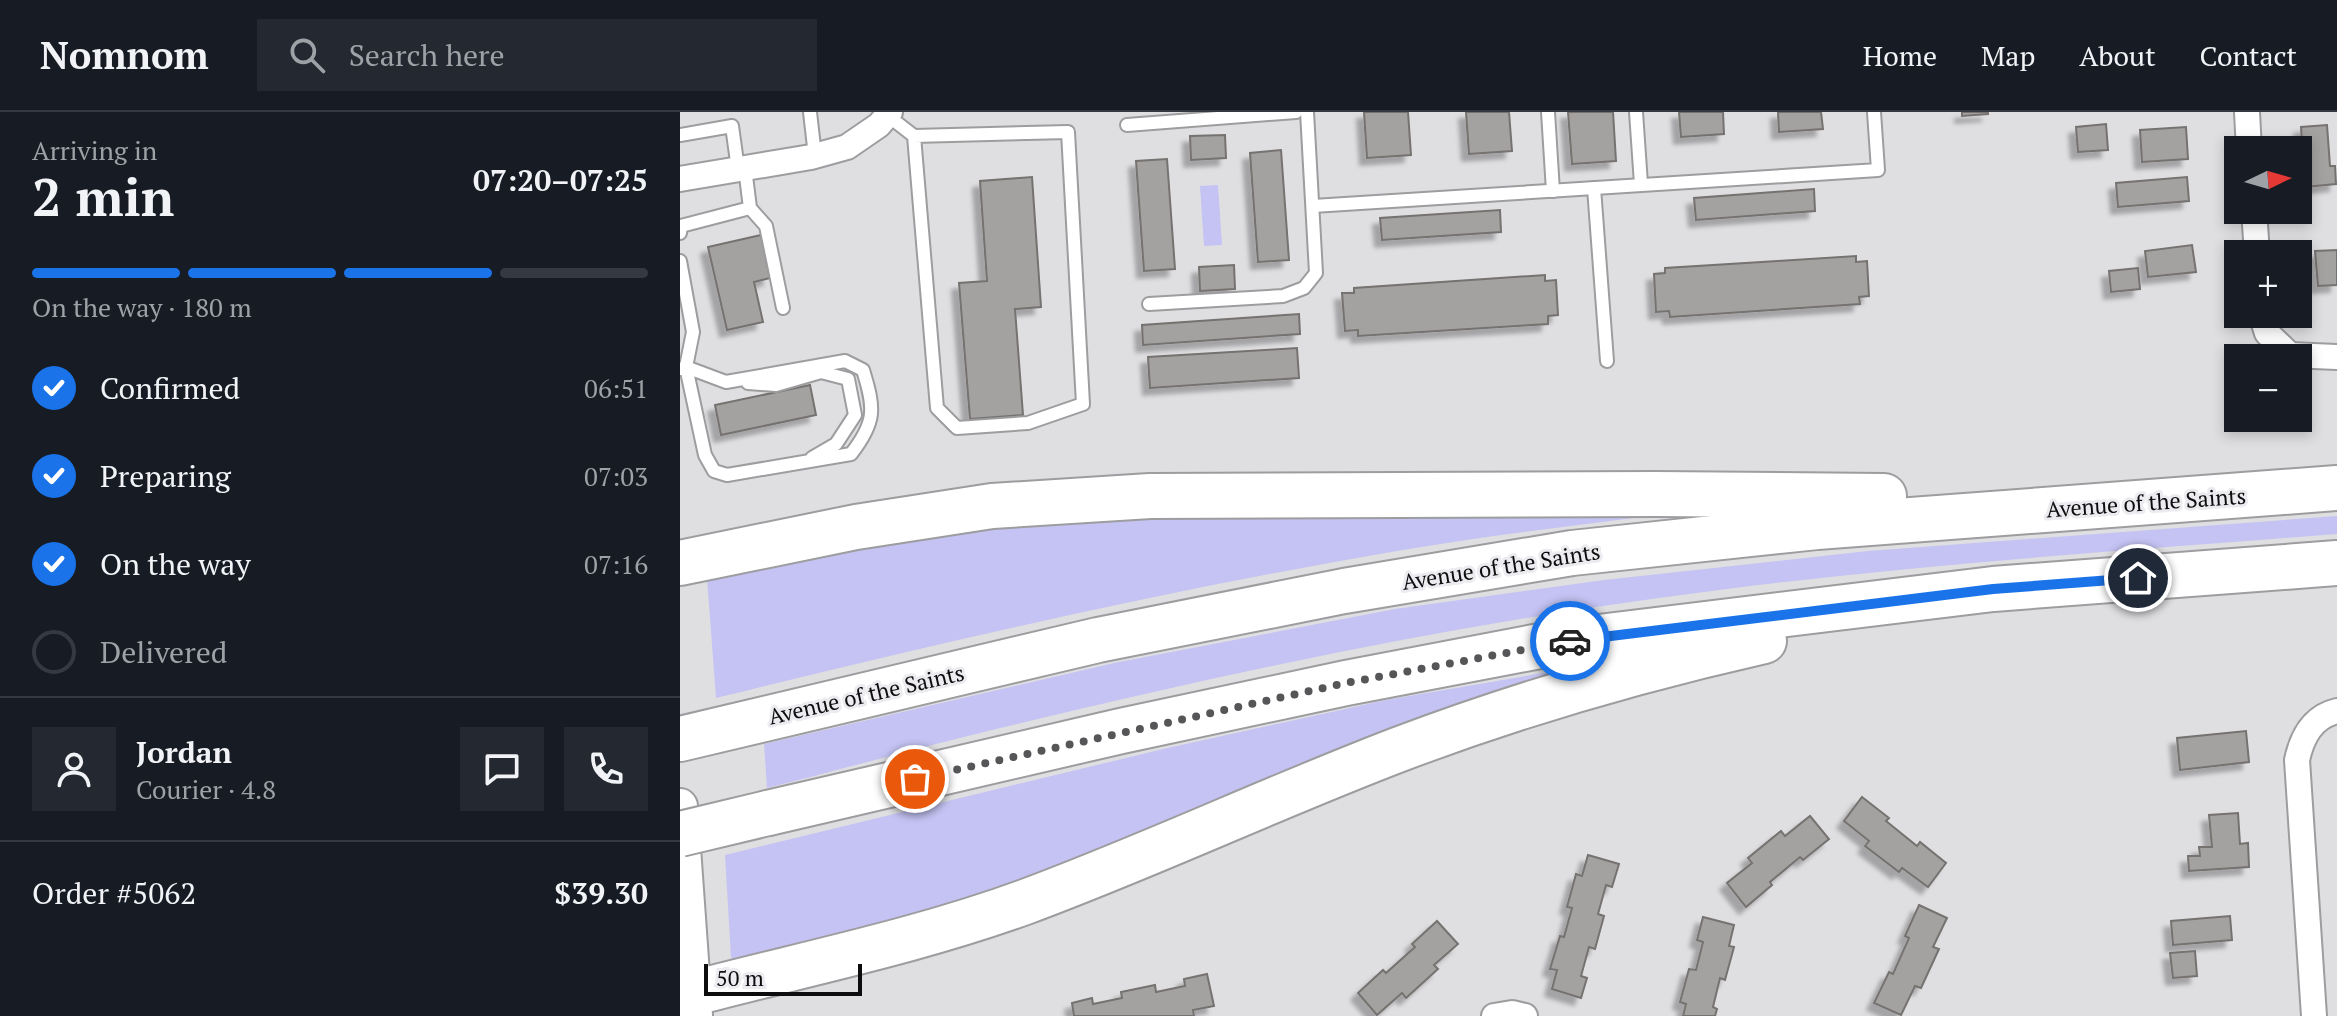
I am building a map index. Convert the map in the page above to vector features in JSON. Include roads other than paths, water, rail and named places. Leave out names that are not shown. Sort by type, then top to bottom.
[{"type":"highway","name":"Avenue of the Saints","points":[[680,739],[1113,637],[1344,591],[1572,553],[1817,527],[2337,488]]},
{"type":"highway","points":[[680,563],[856,527],[992,506],[1150,496],[1655,494],[2191,499]]},
{"type":"highway","points":[[680,834],[1181,718],[1550,644],[1993,589],[2337,563]]},
{"type":"highway","points":[[690,1001],[940,930],[1025,902],[1400,749],[1548,697],[1702,655],[1993,589]]},
{"type":"street","points":[[2247,112],[2248,136]]},
{"type":"street","points":[[680,179],[815,156],[847,147],[879,125],[888,114]]},
{"type":"street","points":[[2265,328],[2290,355],[2337,357]]},
{"type":"street","points":[[2314,1016],[2297,760],[2302,738],[2314,722],[2337,711]]},
{"type":"street","points":[[680,806],[690,1001]]},
{"type":"street","points":[[1494,1016],[1512,1013],[1525,1016]]},
{"type":"lane","points":[[730,112],[750,208],[766,226],[783,308]]},
{"type":"lane","points":[[810,112],[815,156]]},
{"type":"lane","points":[[1127,125],[1296,112]]},
{"type":"lane","points":[[1149,304],[1283,296],[1304,288],[1316,273],[1307,112]]},
{"type":"lane","points":[[1548,112],[1553,191]]},
{"type":"lane","points":[[1636,112],[1641,184]]},
{"type":"lane","points":[[1313,206],[1878,170],[1874,112]]},
{"type":"lane","points":[[888,114],[914,136],[1068,132],[1083,404],[1028,423],[957,428],[937,408],[914,136]]},
{"type":"lane","points":[[680,135],[732,126]]},
{"type":"lane","points":[[1594,188],[1607,361]]},
{"type":"lane","points":[[680,233],[680,226],[750,208]]},
{"type":"lane","points":[[680,261],[693,332],[683,368],[705,455],[714,471],[727,475],[851,454],[870,430],[871,396],[863,370],[845,361],[726,382]]},
{"type":"lane","points":[[683,368],[726,382],[776,385],[821,372],[848,379],[855,415],[836,444],[806,462]]}]
